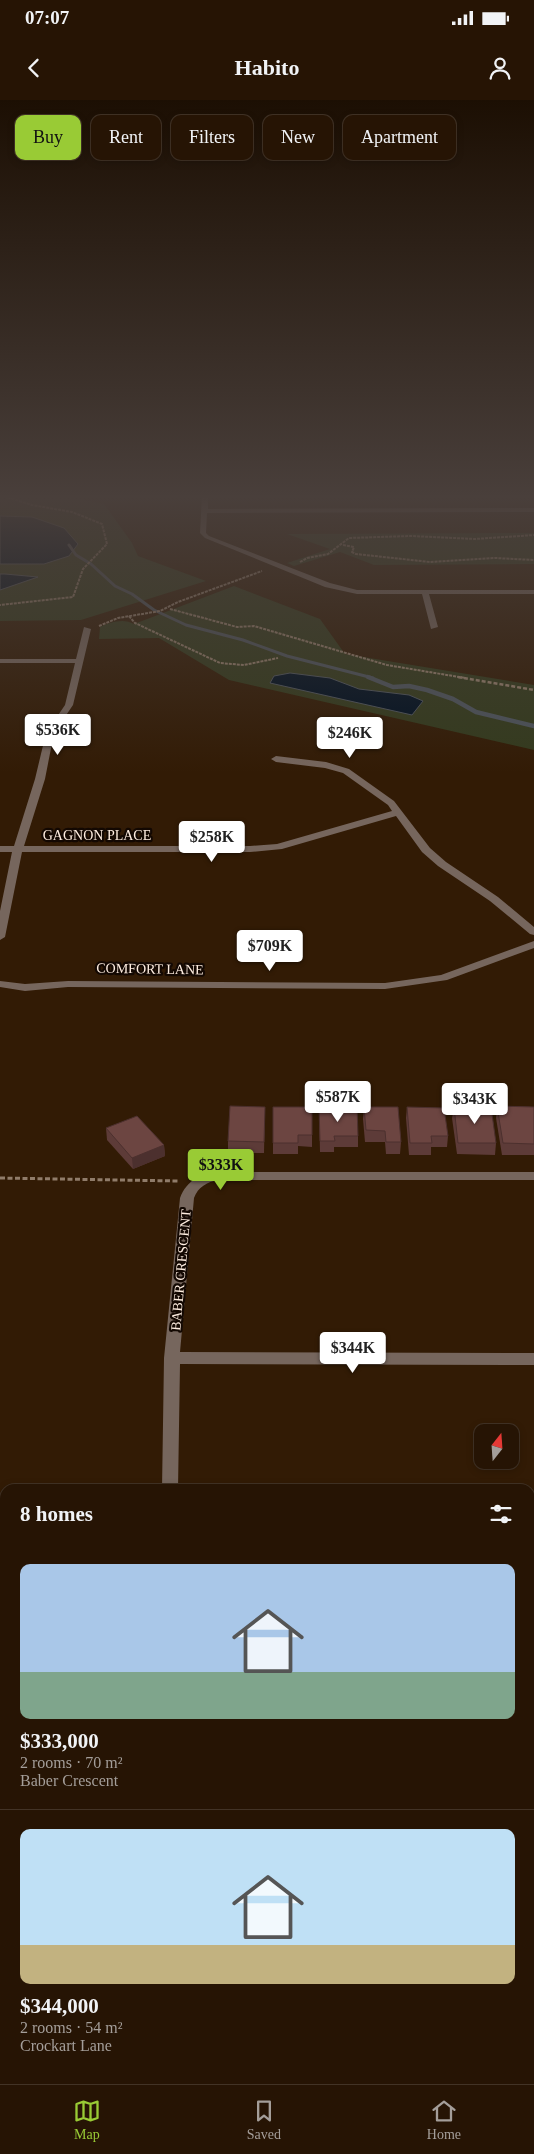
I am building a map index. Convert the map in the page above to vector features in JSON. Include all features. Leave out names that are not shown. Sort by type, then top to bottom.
[{"type":"street","points":[[339,588],[350,590],[425,592],[534,592]]},
{"type":"street","points":[[425,592],[434,627]]},
{"type":"street","points":[[0,937],[18,849],[40,779],[50,733],[69,705],[87,629]]},
{"type":"street","points":[[0,661],[79,661]]},
{"type":"street","points":[[276,759],[326,765],[346,771],[391,803],[426,850],[442,864],[494,899],[534,932]]},
{"type":"street","name":"GAGNON PLACE","points":[[0,849],[220,850],[278,846],[398,812]]},
{"type":"street","name":"COMFORT LANE","points":[[0,984],[8,987],[68,984],[385,986],[443,978],[534,944]]},
{"type":"street","points":[[199,1181],[218,1176],[534,1176]]},
{"type":"street","name":"BABER CRESCENT","points":[[170,1484],[172,1358],[187,1198],[190,1188],[199,1181]]},
{"type":"street","points":[[172,1358],[534,1359]]},
{"type":"path","points":[[0,604],[73,597],[76,588]]},
{"type":"path","points":[[87,629],[140,613],[170,608],[178,602],[218,588]]},
{"type":"path","points":[[170,608],[237,627],[254,626],[387,665],[534,690]]},
{"type":"path","points":[[129,616],[135,623],[220,663],[244,665],[278,658]]},
{"type":"path","points":[[0,1178],[199,1181]]},
{"type":"green space","points":[[0,588],[185,588],[81,620],[0,621]]},
{"type":"green space","points":[[230,588],[238,588],[320,619],[345,654],[534,685],[534,750],[229,680],[159,638],[99,639],[100,627],[104,625],[121,621],[134,624]]},
{"type":"water","points":[[290,673],[330,678],[359,689],[409,695],[423,701],[412,715],[270,683],[274,676]]},
{"type":"building","points":[[230,1106],[265,1107],[264,1142],[228,1141]]},
{"type":"building","points":[[497,1106],[534,1107],[534,1144],[503,1143]]},
{"type":"building","points":[[273,1107],[312,1107],[312,1135],[298,1135],[298,1143],[273,1143]]},
{"type":"building","points":[[319,1107],[357,1107],[358,1136],[334,1136],[335,1141],[320,1141]]},
{"type":"building","points":[[364,1107],[398,1107],[401,1142],[386,1142],[385,1131],[366,1130]]},
{"type":"building","points":[[407,1107],[444,1108],[448,1136],[431,1136],[432,1143],[410,1143]]},
{"type":"building","points":[[454,1107],[491,1107],[496,1143],[458,1143]]},
{"type":"building","points":[[137,1116],[164,1145],[132,1158],[106,1128]]},
{"type":"waterway","points":[[118,588],[132,594],[154,610],[186,625],[243,640],[287,656],[373,678]]},
{"type":"waterway","points":[[368,677],[393,687],[409,686],[427,690],[453,699],[476,712],[534,726]]}]
